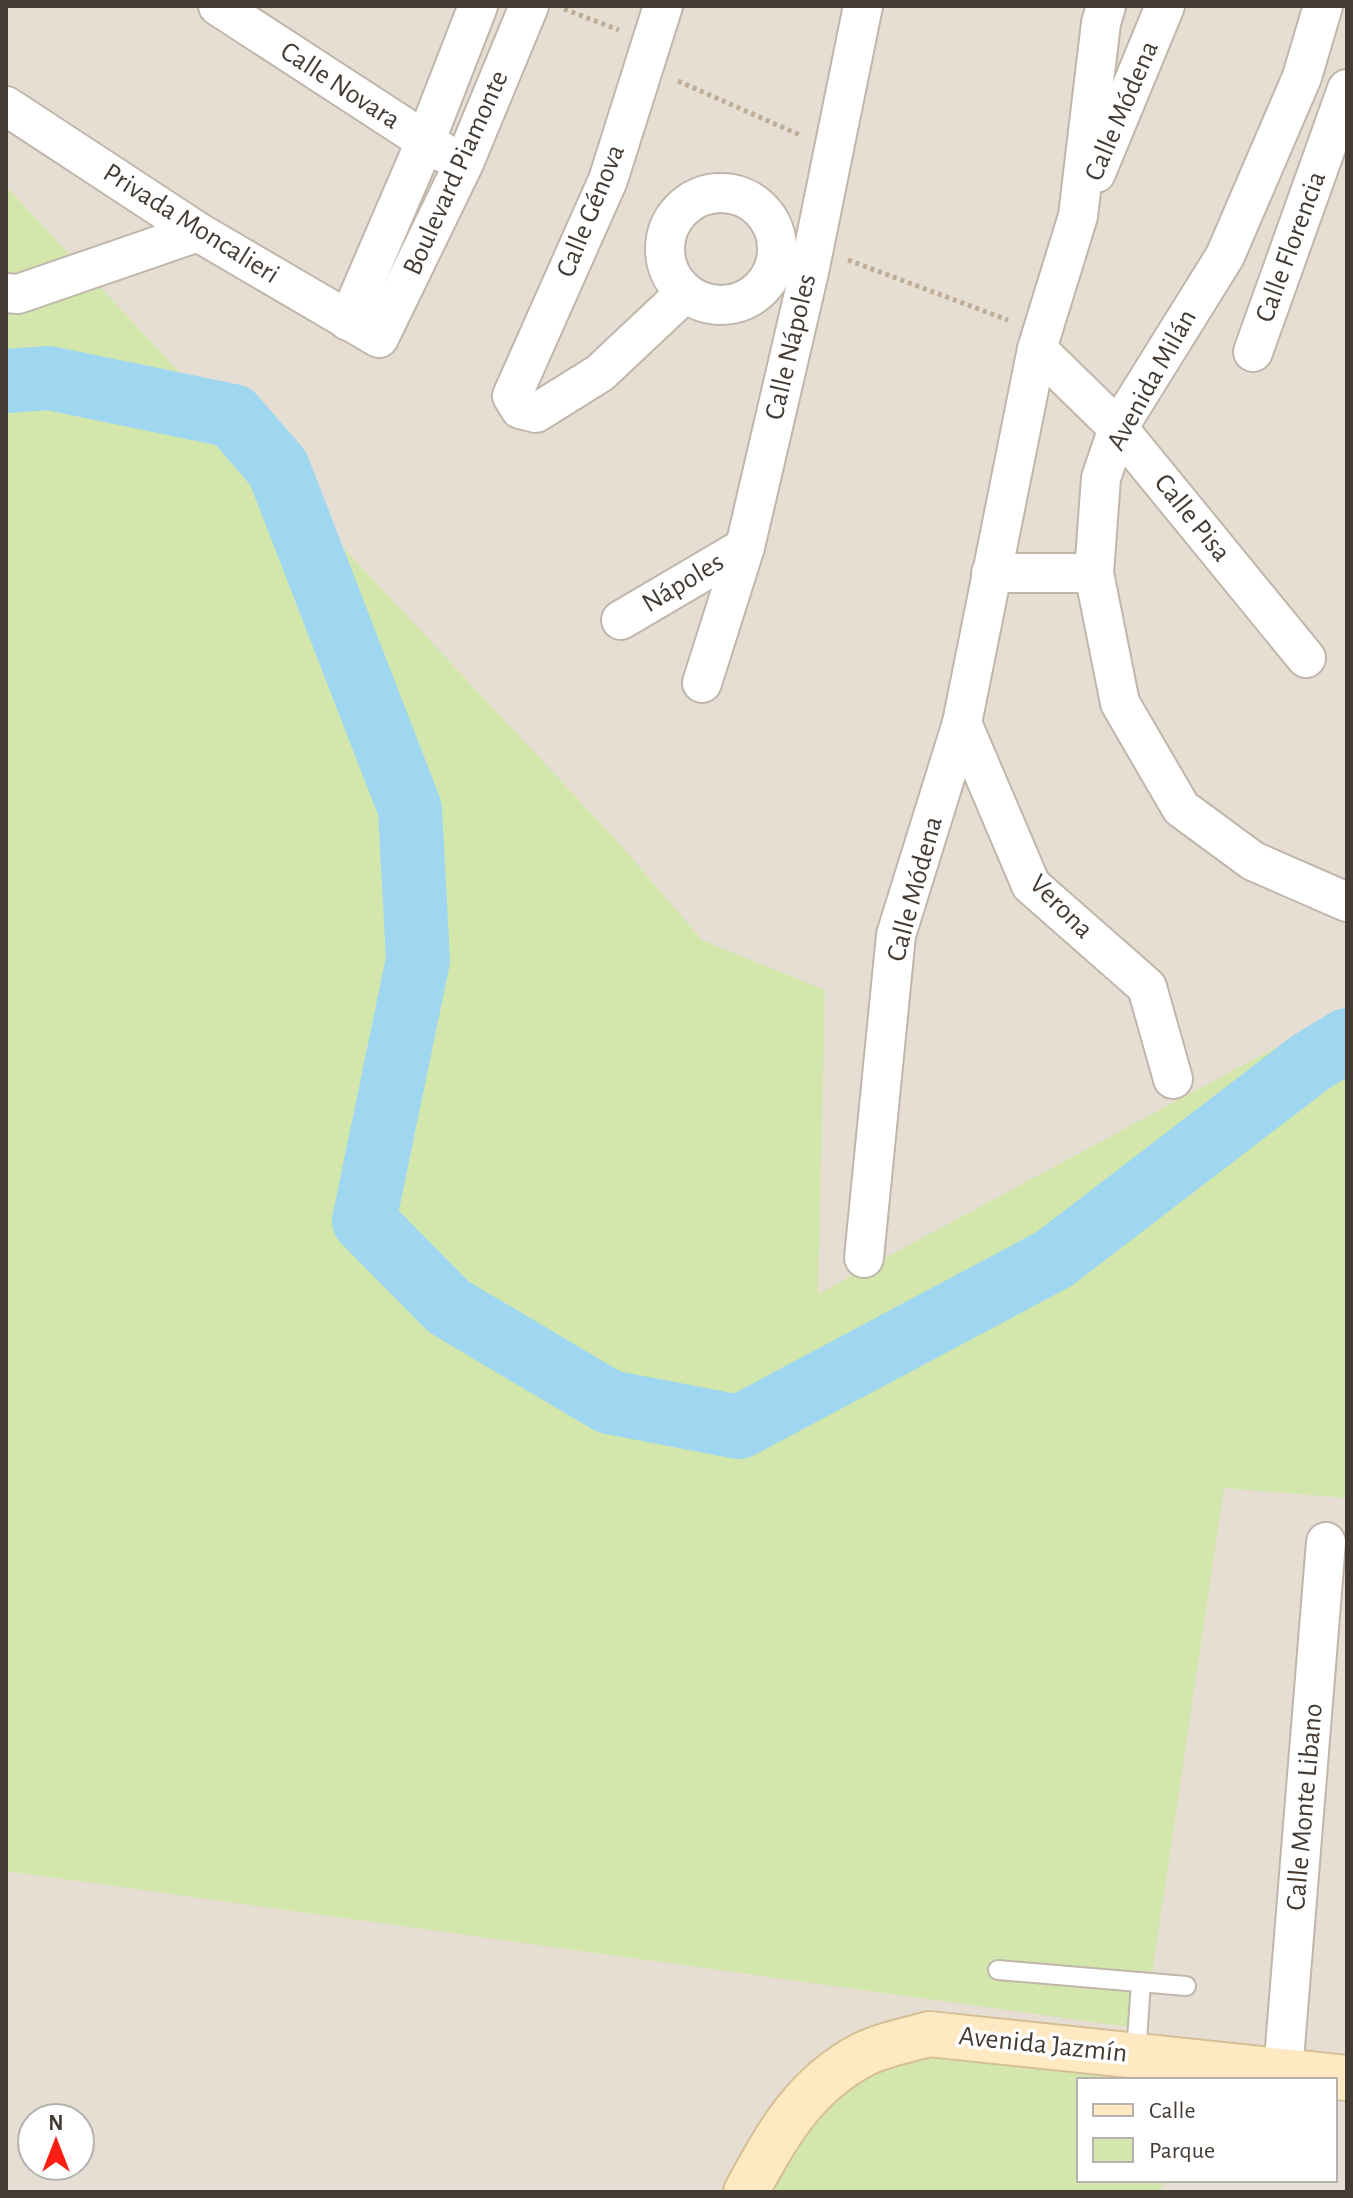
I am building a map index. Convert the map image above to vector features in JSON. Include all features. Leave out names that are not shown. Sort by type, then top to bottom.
[{"type":"street","name":"Calle Novara","points":[[218,6],[425,142],[464,163]]},
{"type":"street","name":"Boulevard Piamonte","points":[[364,330],[425,142],[478,6]]},
{"type":"street","name":"Boulevard Piamonte","points":[[364,330],[464,163],[529,6]]},
{"type":"street","name":"Calle Génova","points":[[663,6],[608,180],[512,396],[520,409],[536,413],[600,373],[685,293]]},
{"type":"street","name":"Calle Nápoles","points":[[702,683],[745,547],[799,261],[834,150],[863,6]]},
{"type":"street","name":"Calle Módena","points":[[1078,216],[1106,6]]},
{"type":"street","name":"Calle Módena","points":[[864,1258],[896,935],[962,723],[1040,341],[1078,216],[1165,6]]},
{"type":"street","name":"Avenida Milán","points":[[1323,6],[1302,77],[1225,256],[1118,428],[1101,478],[1094,573],[1120,703],[1181,808],[1253,861],[1347,902]]},
{"type":"street","name":"Calle Florencia","points":[[1253,352],[1346,93],[1302,77]]},
{"type":"street","name":"Privada Moncalieri","points":[[6,106],[198,232],[364,330]]},
{"type":"street","points":[[715,194],[736,195],[756,206],[770,222],[777,243],[799,261],[747,299],[737,302],[726,305],[705,303],[685,293],[671,277],[665,256],[666,233],[677,214],[694,200],[715,194]]},
{"type":"street","points":[[6,293],[18,294],[198,232]]},
{"type":"street","name":"Calle Pisa","points":[[1040,341],[1118,428],[1306,658]]},
{"type":"street","name":"Nápoles","points":[[621,620],[745,547]]},
{"type":"street","points":[[991,573],[1094,573]]},
{"type":"street","name":"Verona","points":[[962,723],[1031,885],[1147,987],[1173,1079]]},
{"type":"street","name":"Calle Monte Libano","points":[[1283,2072],[1326,1542]]},
{"type":"street","name":"Avenida Jazmín","points":[[746,2192],[778,2131],[814,2088],[865,2053],[929,2034],[1347,2078]]},
{"type":"lane","points":[[998,1970],[1186,1986]]},
{"type":"lane","points":[[1136,2054],[1141,1982]]},
{"type":"path","points":[[556,6],[652,42],[679,82],[834,150]]},
{"type":"path","points":[[799,261],[1040,341]]},
{"type":"shaded area","points":[[6,6],[1347,6],[1347,2192],[6,2192]]},
{"type":"green space","points":[[6,186],[618,842],[702,940],[825,990],[818,1294],[1347,1009],[1347,1498],[1224,1488],[1144,2029],[6,1871]]},
{"type":"green space","points":[[912,2055],[1117,2078],[1077,2078],[1077,2182],[1163,2182],[1160,2192],[765,2192],[789,2145],[863,2074]]},
{"type":"waterway","points":[[6,381],[49,378],[233,416],[278,468],[410,809],[418,960],[364,1221],[449,1307],[609,1402],[739,1427],[1054,1259],[1311,1062],[1347,1040]]}]
